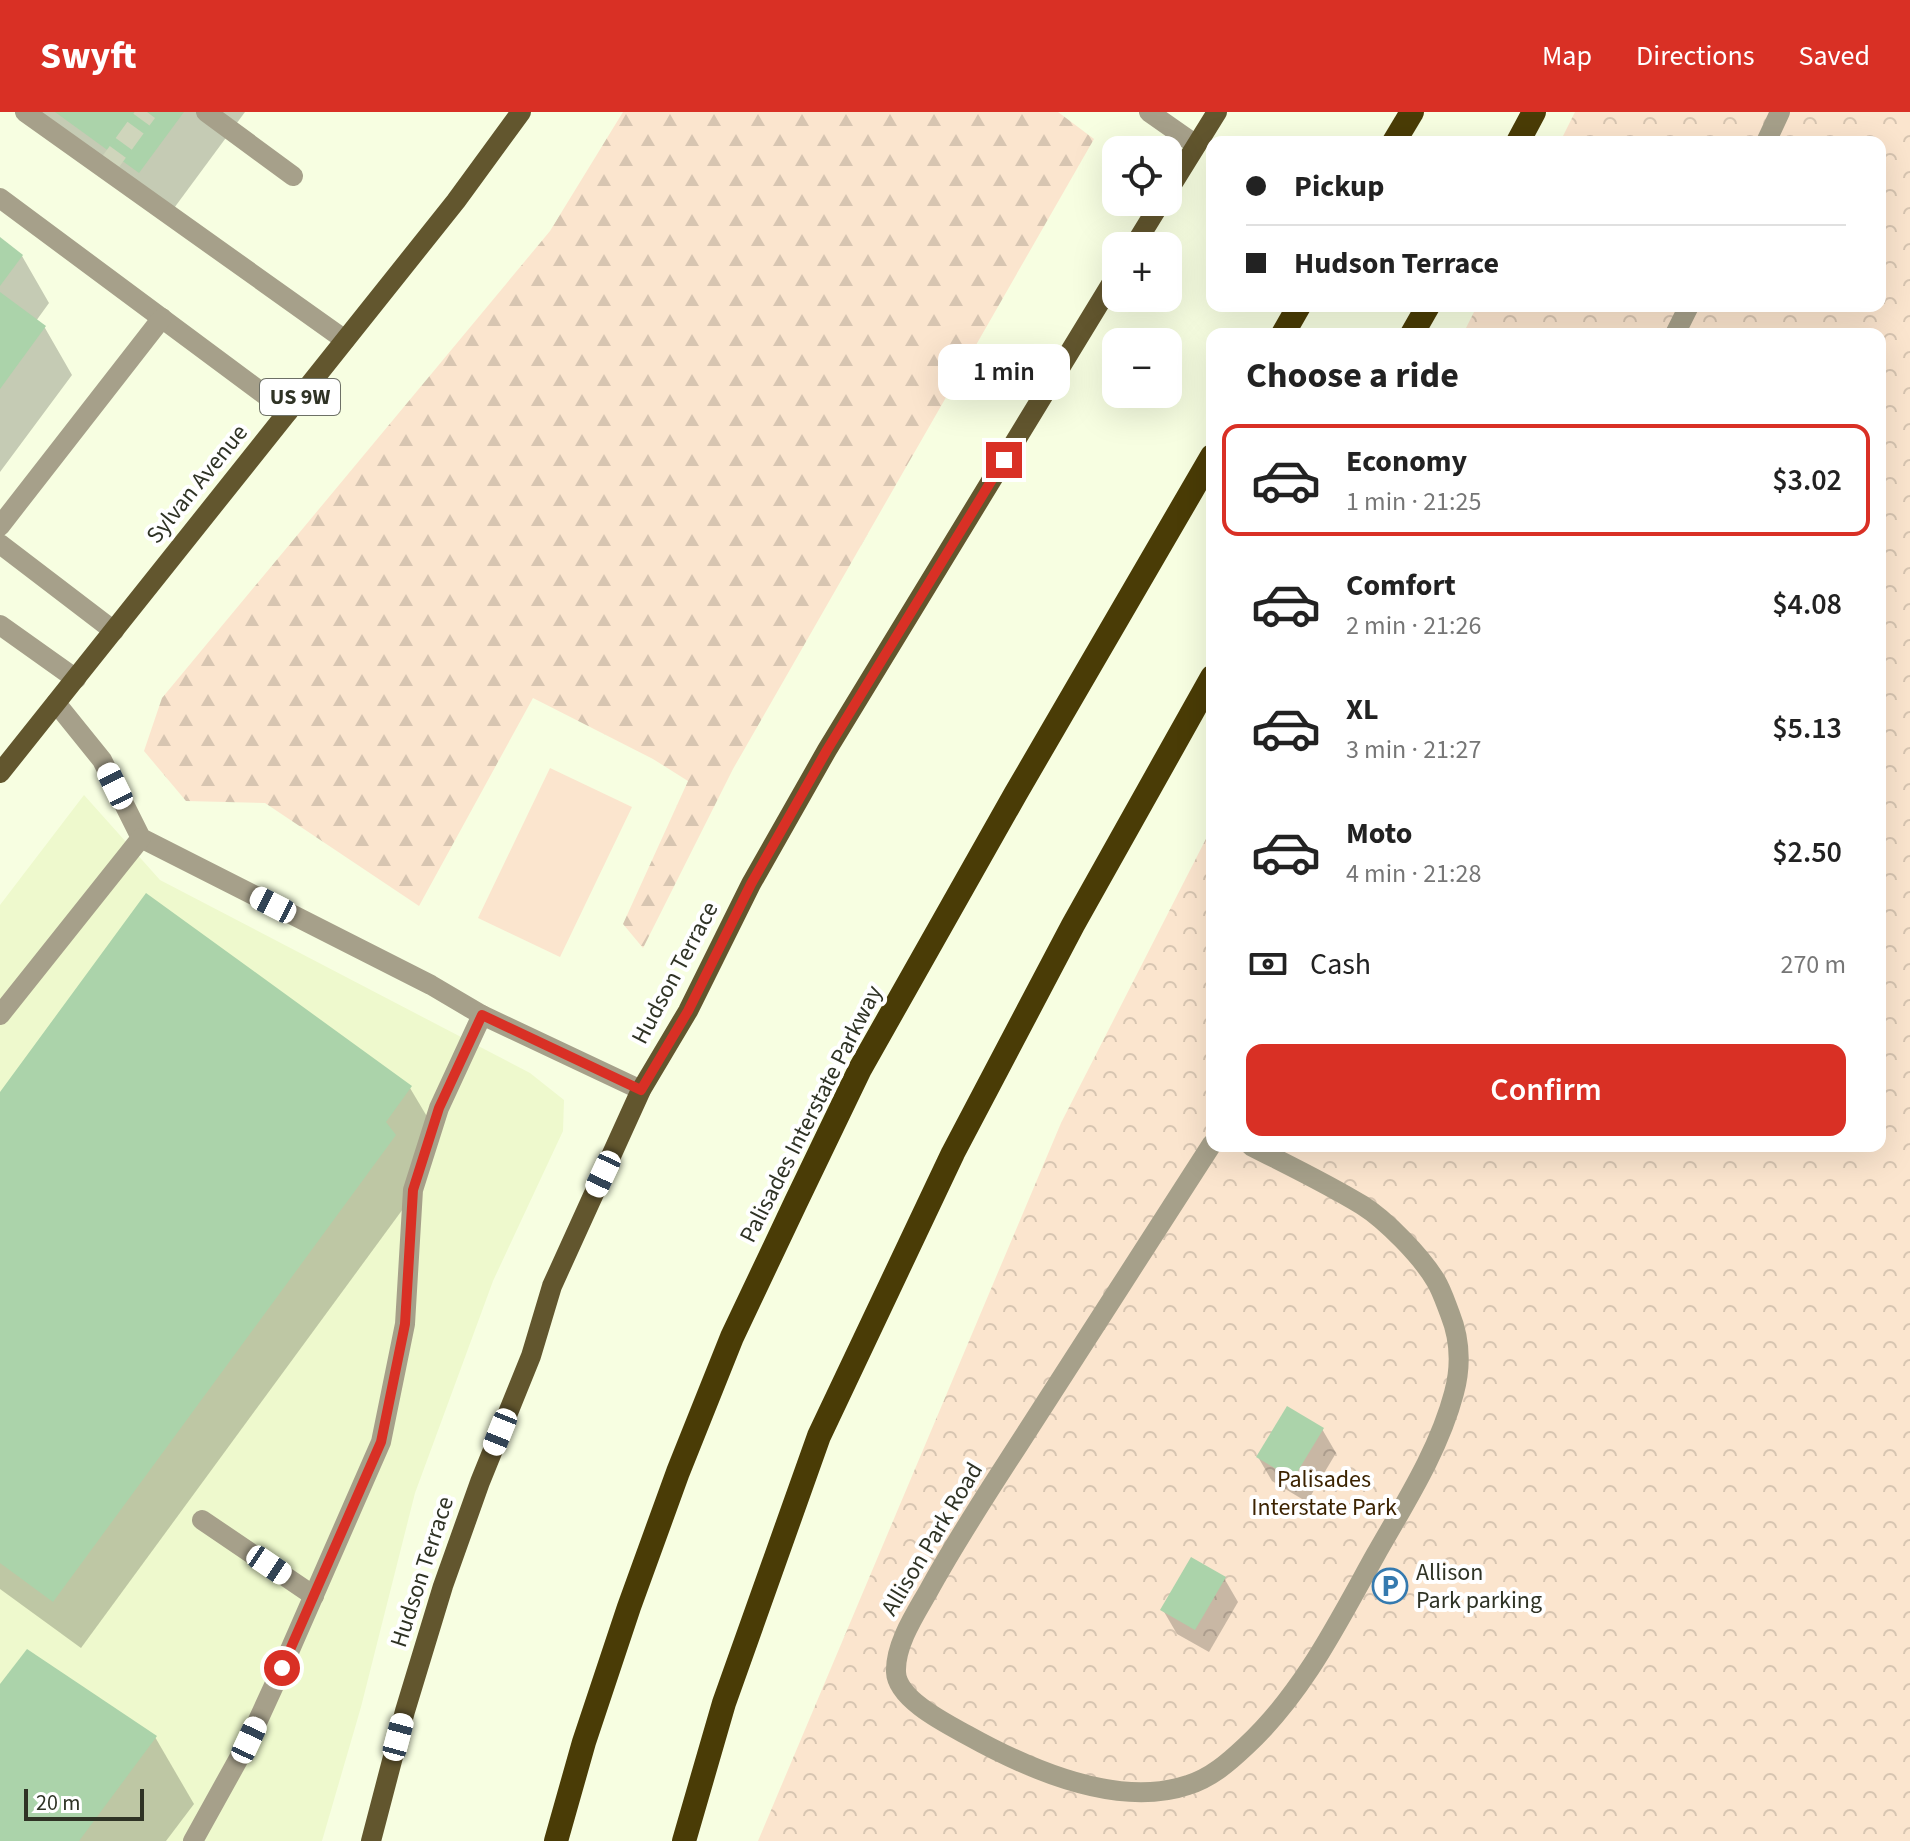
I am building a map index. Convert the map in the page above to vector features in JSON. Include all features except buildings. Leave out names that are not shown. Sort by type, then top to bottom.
[{"type":"highway","points":[[1398,136],[1412,112]]},
{"type":"highway","points":[[1521,136],[1534,112]]},
{"type":"highway","name":"Palisades Interstate Parkway","points":[[556,1841],[584,1742],[629,1607],[732,1337],[860,1069],[1206,466]]},
{"type":"highway","points":[[684,1841],[724,1703],[819,1436],[953,1153],[1073,925],[1206,688]]},
{"type":"main road","name":"Sylvan Avenue","points":[[0,773],[456,201],[521,112]]},
{"type":"main road","points":[[1182,168],[1217,112]]},
{"type":"main road","name":"Hudson Terrace","points":[[371,1841],[405,1711],[443,1586],[480,1482],[531,1356],[552,1286],[641,1090],[688,1011],[751,884],[827,750],[1102,299]]},
{"type":"street","points":[[25,112],[345,340]]},
{"type":"street","points":[[206,112],[293,176]]},
{"type":"street","points":[[1149,112],[1196,145]]},
{"type":"street","points":[[1769,136],[1780,112]]},
{"type":"street","points":[[0,198],[288,412]]},
{"type":"street","points":[[0,526],[162,318]]},
{"type":"street","points":[[0,544],[114,631]]},
{"type":"street","points":[[0,625],[76,679]]},
{"type":"street","points":[[56,703],[102,760],[141,838],[431,985],[482,1015],[641,1090]]},
{"type":"street","points":[[0,1015],[141,838]]},
{"type":"street","points":[[193,1841],[249,1740],[381,1442],[405,1324],[413,1190],[439,1108],[482,1015]]},
{"type":"street","name":"Allison Park Road","points":[[1207,1152],[951,1550],[904,1635],[895,1670],[898,1683],[913,1701],[946,1723],[1001,1754],[1063,1778],[1103,1789],[1134,1793],[1188,1785],[1221,1769],[1266,1728],[1306,1677],[1408,1497],[1440,1433],[1455,1391],[1460,1357],[1453,1320],[1436,1281],[1405,1242],[1366,1207],[1262,1152]]},
{"type":"street","points":[[202,1520],[314,1596]]},
{"type":"street","points":[[180,1841],[208,1814]]},
{"type":"shaded area","points":[[84,795],[160,880],[530,1073],[564,1100],[563,1131],[493,1281],[415,1493],[361,1707],[322,1841],[0,1841],[0,905]]},
{"type":"green space","points":[[623,112],[1058,112],[1094,139],[733,769],[643,948],[623,924],[688,781],[653,759],[533,698],[419,906],[265,803],[186,801],[144,751],[162,698],[550,231]]},
{"type":"green space","name":"Palisades Interstate Park","points":[[1575,112],[1910,112],[1910,1841],[758,1841],[1061,1123],[1206,839],[1206,1152],[1886,1152],[1886,328],[1466,328],[1474,312],[1886,312],[1886,136],[1563,136]]},
{"type":"green space","points":[[550,768],[632,807],[560,957],[478,918]]},
{"type":"tunnel","points":[[106,168],[147,112]]},
{"type":"place","name":"Allison Park parking","points":[[1390,1586]]},
{"type":"route","points":[[282,1668],[381,1442],[405,1324],[413,1190],[439,1108],[482,1015],[641,1090],[688,1011],[751,884],[827,750],[1004,460]]}]
